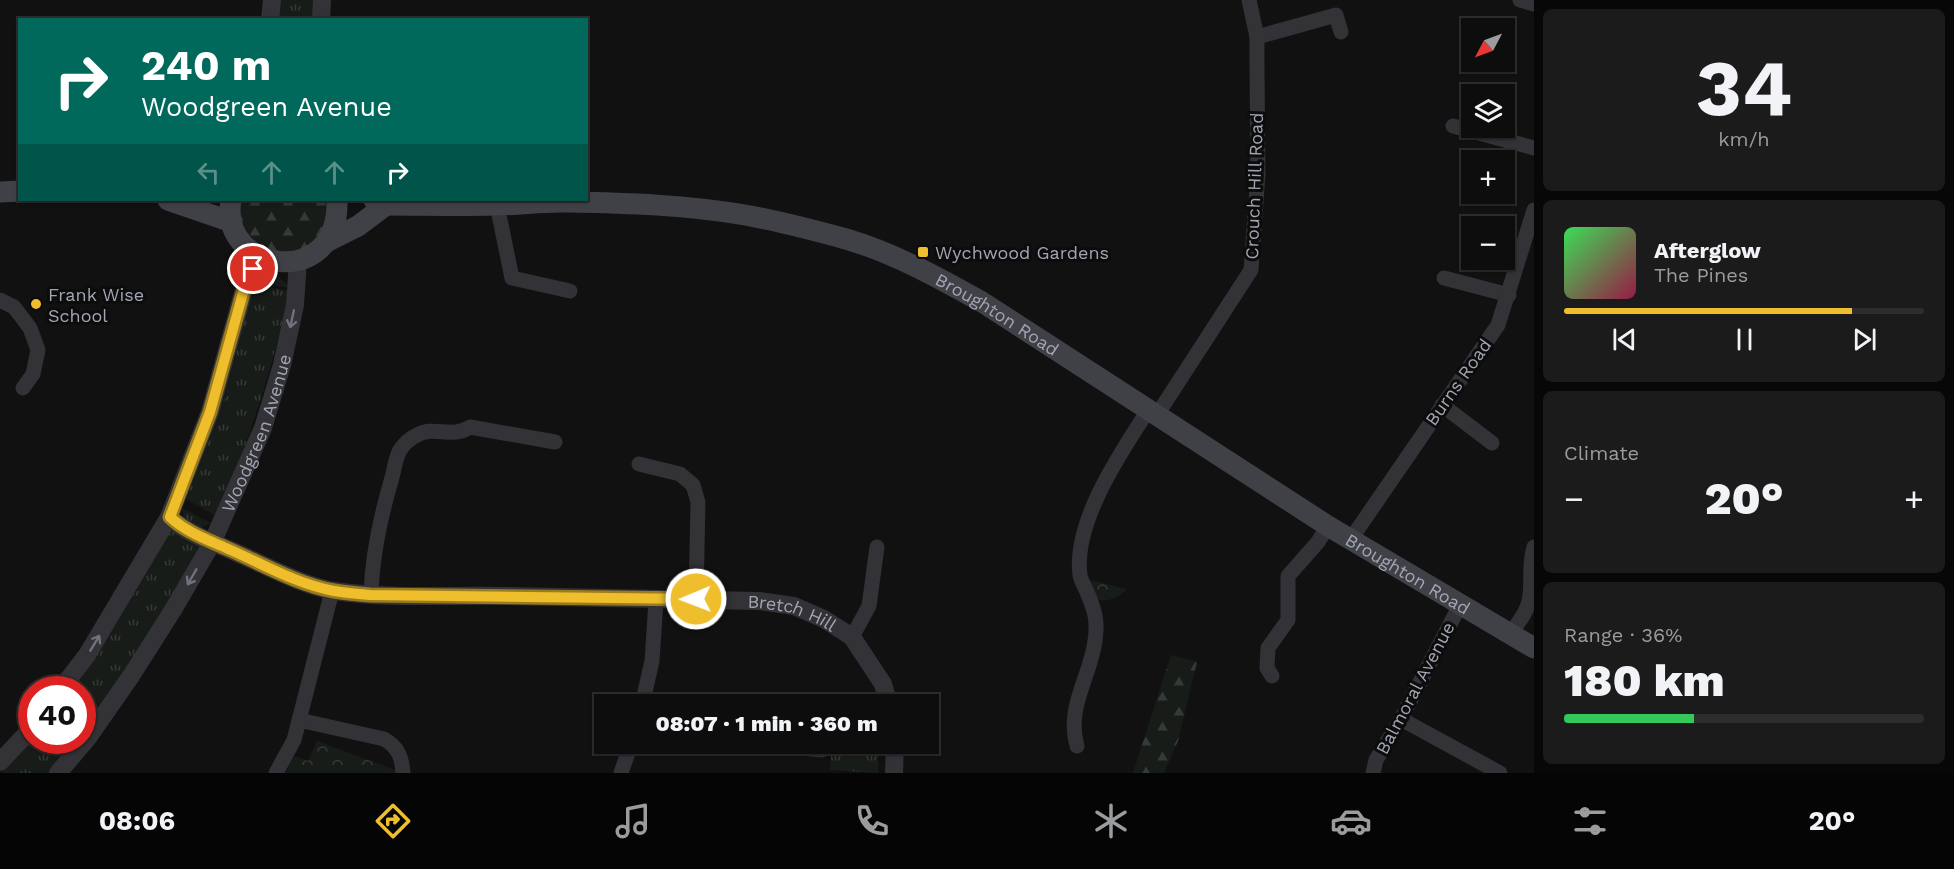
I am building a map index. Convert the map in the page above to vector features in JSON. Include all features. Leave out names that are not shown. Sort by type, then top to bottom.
[{"type":"main road","points":[[0,192],[18,191]]},
{"type":"main road","points":[[171,201],[232,222]]},
{"type":"main road","points":[[231,201],[232,222],[243,243],[260,257],[279,262],[298,260],[308,256],[326,242],[358,226],[380,202]]},
{"type":"main road","points":[[326,242],[337,215],[336,201]]},
{"type":"main road","name":"Broughton Road","points":[[380,202],[497,205],[565,202],[637,204],[711,210],[746,215],[848,240],[888,255],[982,302],[1328,526],[1534,648]]},
{"type":"street","points":[[270,18],[272,0]]},
{"type":"street","points":[[321,18],[322,0]]},
{"type":"street","name":"Crouch Hill Road","points":[[1077,746],[1074,738],[1073,712],[1093,656],[1098,623],[1080,578],[1080,560],[1086,527],[1096,497],[1251,270],[1258,174],[1257,37],[1249,0]]},
{"type":"street","points":[[1520,0],[1534,4]]},
{"type":"street","points":[[1257,37],[1336,15],[1341,32]]},
{"type":"street","points":[[1453,126],[1534,148]]},
{"type":"street","points":[[497,205],[512,278],[570,291]]},
{"type":"street","name":"Burns Road","points":[[1351,539],[1498,325],[1534,210]]},
{"type":"street","points":[[71,676],[87,655],[170,517],[210,412],[246,282],[260,257]]},
{"type":"street","name":"Woodgreen Avenue","points":[[58,773],[87,739],[131,676],[212,543],[263,428],[282,365],[295,305],[298,260]]},
{"type":"street","points":[[1444,278],[1509,295]]},
{"type":"street","points":[[0,300],[14,307],[30,328],[38,350],[33,374],[23,388]]},
{"type":"street","points":[[1442,405],[1492,443]]},
{"type":"street","points":[[370,595],[371,564],[382,513],[400,451],[410,439],[420,433],[438,431],[454,433],[470,427],[555,442]]},
{"type":"street","points":[[639,464],[680,474],[693,485],[698,502],[696,599]]},
{"type":"street","name":"Bretch Hill","points":[[170,517],[180,526],[212,543],[287,576],[332,591],[370,595],[759,601],[794,606],[824,619],[852,637],[883,684],[886,694]]},
{"type":"street","points":[[1272,676],[1267,668],[1268,648],[1288,620],[1288,576],[1318,542],[1328,526]]},
{"type":"street","name":"Bretch Hill","points":[[852,637],[869,606],[877,547]]},
{"type":"street","points":[[1510,634],[1522,617],[1529,601],[1530,560],[1534,547]]},
{"type":"street","points":[[276,773],[294,740],[332,591]]},
{"type":"street","points":[[644,694],[652,661],[656,600]]},
{"type":"street","name":"Balmoral Avenue","points":[[1373,773],[1376,760],[1401,719],[1460,605]]},
{"type":"street","points":[[1401,719],[1500,773]]},
{"type":"street","points":[[299,720],[384,739],[398,750],[403,773]]},
{"type":"street","points":[[0,762],[18,743]]},
{"type":"street","points":[[621,773],[628,754]]},
{"type":"street","points":[[894,773],[895,754]]},
{"type":"green space","points":[[278,0],[321,0],[320,18],[277,18]]},
{"type":"green space","points":[[239,201],[331,201],[319,241],[291,255],[260,248],[241,225]]},
{"type":"green space","points":[[265,275],[279,278],[289,288],[254,282]]},
{"type":"green space","points":[[254,284],[288,291],[288,298],[258,409],[216,516],[186,499],[223,402]]},
{"type":"green space","points":[[182,508],[211,523],[200,528],[184,518]]},
{"type":"green space","points":[[171,527],[201,545],[190,571],[96,713],[96,676],[79,676],[148,569]]},
{"type":"green space","points":[[1090,580],[1127,589],[1114,598],[1098,600]]},
{"type":"green space","points":[[1171,655],[1197,662],[1178,741],[1164,773],[1133,773]]},
{"type":"green space","points":[[317,741],[395,770],[396,773],[286,773],[295,756],[308,761]]},
{"type":"green space","points":[[18,753],[65,754],[50,773],[1,773]]},
{"type":"green space","points":[[831,754],[878,754],[878,773],[830,770]]},
{"type":"place","name":"Wychwood Gardens","points":[[923,252]]},
{"type":"place","name":"Frank Wise School","points":[[36,304]]},
{"type":"route","points":[[253,269],[246,282],[210,412],[170,517],[180,526],[212,543],[287,576],[332,591],[370,595],[696,599]]}]
